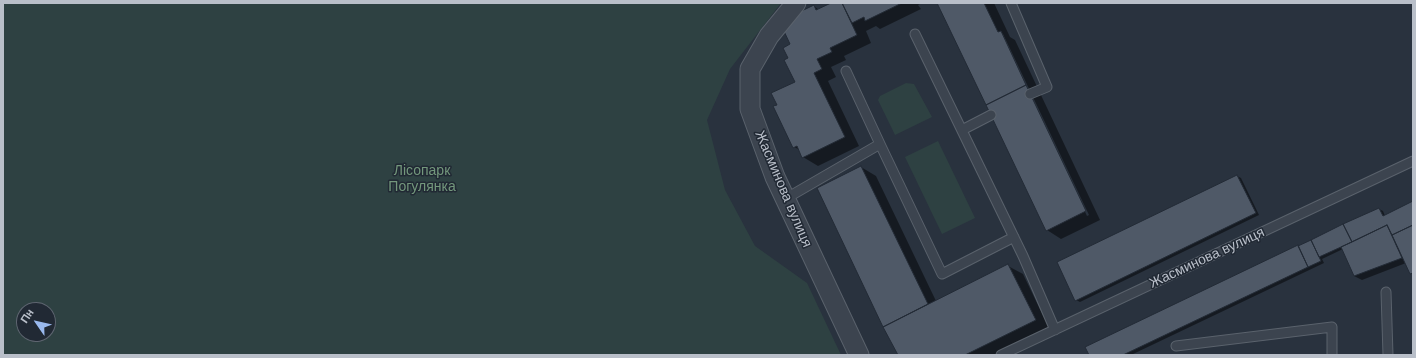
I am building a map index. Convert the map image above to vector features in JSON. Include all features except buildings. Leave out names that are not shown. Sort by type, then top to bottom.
[{"type":"street","name":"Жасминова вулиця","points":[[796,3],[769,36],[750,69],[750,109],[775,177],[859,355]]},
{"type":"lane","points":[[1011,3],[1047,87],[1030,94]]},
{"type":"lane","points":[[915,34],[1014,237],[1055,330]]},
{"type":"lane","points":[[846,71],[942,274],[1014,237]]},
{"type":"lane","points":[[962,130],[991,115]]},
{"type":"lane","points":[[785,199],[880,144]]},
{"type":"lane","name":"Жасминова вулиця","points":[[1001,355],[1413,161]]},
{"type":"lane","points":[[1386,292],[1388,355]]},
{"type":"lane","points":[[1176,346],[1332,327],[1332,355]]},
{"type":"green space","name":"Лісопарк Погулянка","points":[[3,3],[781,3],[730,69],[707,120],[725,190],[755,246],[807,283],[841,355],[3,355]]},
{"type":"green space","points":[[906,83],[914,84],[932,117],[895,135],[878,100],[880,96]]},
{"type":"green space","points":[[938,141],[975,218],[942,234],[905,157]]}]
